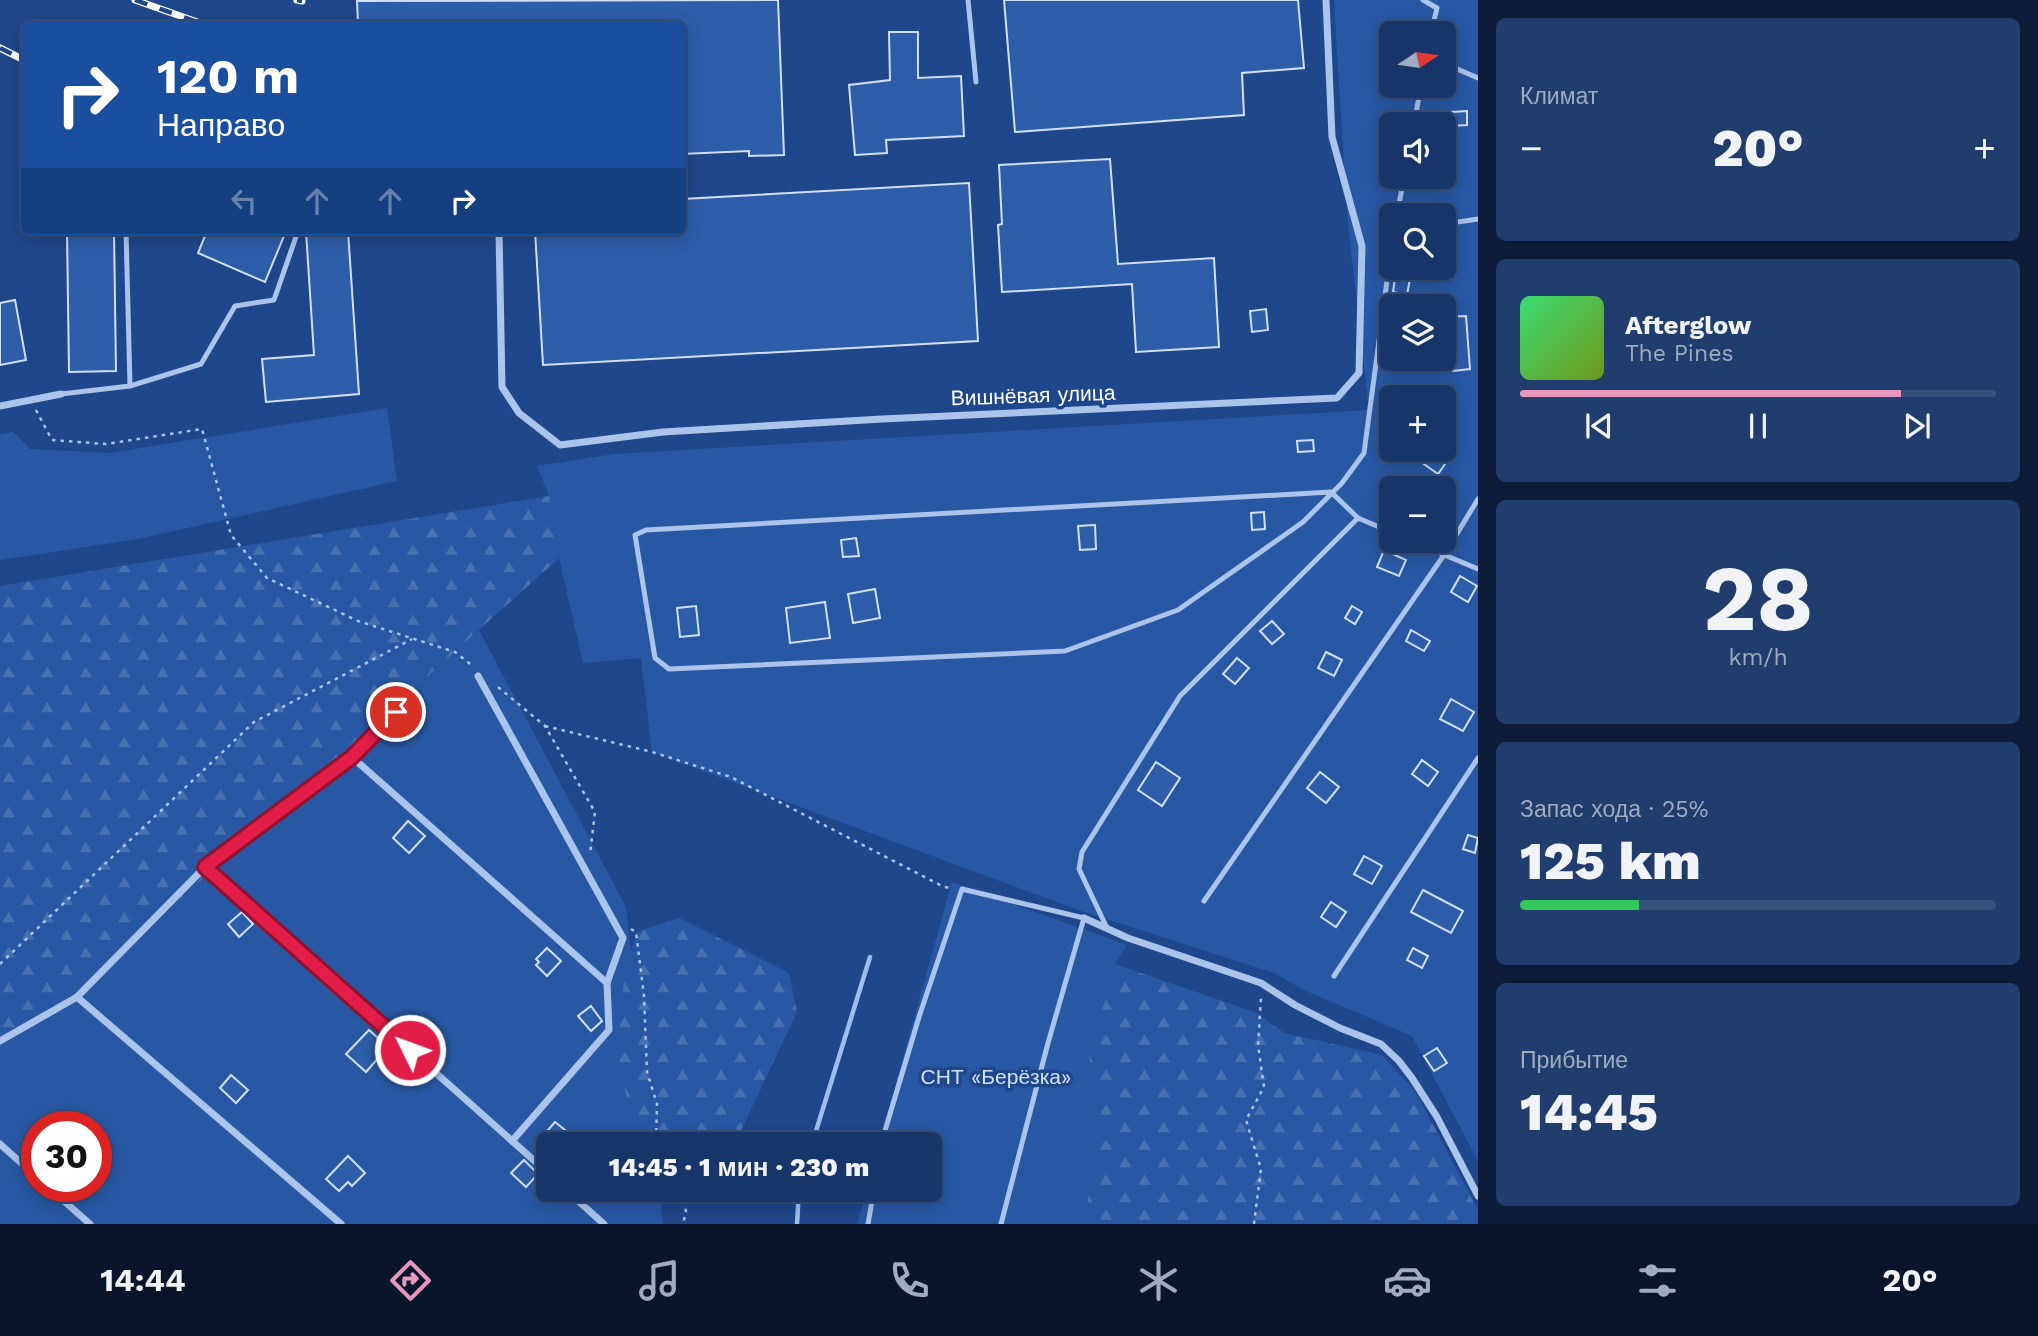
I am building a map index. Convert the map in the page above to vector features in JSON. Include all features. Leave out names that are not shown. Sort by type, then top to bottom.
[{"type":"street","name":"Вишнёвая улица","points":[[499,235],[502,387],[519,413],[560,445],[677,431],[1338,398],[1359,373],[1362,246],[1332,137],[1326,0]]},
{"type":"street","points":[[0,406],[61,394]]},
{"type":"street","points":[[476,672],[623,938],[607,983],[609,1030],[512,1141]]},
{"type":"street","points":[[0,1041],[77,997],[205,867],[352,757],[396,712]]},
{"type":"street","points":[[352,757],[607,983]]},
{"type":"street","points":[[205,867],[536,1162]]},
{"type":"street","points":[[1084,918],[1199,963],[1261,983],[1295,1005],[1381,1044],[1399,1060],[1437,1117],[1478,1196]]},
{"type":"street","points":[[77,997],[341,1224]]},
{"type":"street","points":[[0,1144],[21,1163]]},
{"type":"street","points":[[65,1202],[90,1224]]},
{"type":"street","points":[[579,1202],[604,1224]]},
{"type":"lane","points":[[968,0],[976,82]]},
{"type":"lane","points":[[1423,0],[1437,8]]},
{"type":"lane","points":[[1434,21],[1440,0]]},
{"type":"lane","points":[[1456,69],[1478,78]]},
{"type":"lane","points":[[1456,222],[1478,219]]},
{"type":"lane","points":[[126,235],[130,386]]},
{"type":"lane","points":[[61,394],[130,386],[201,364],[235,306],[274,300],[297,235]]},
{"type":"lane","points":[[1379,527],[1358,518],[1331,492],[660,529],[646,530],[635,535],[655,658],[669,668],[1065,651],[1178,610],[1303,522],[1331,492],[1342,483],[1364,453],[1387,280]]},
{"type":"lane","points":[[1204,901],[1444,555],[1478,499]]},
{"type":"lane","points":[[1107,928],[1079,869],[1082,852],[1180,696],[1358,518]]},
{"type":"lane","points":[[1439,553],[1478,569]]},
{"type":"lane","points":[[1334,976],[1478,758]]},
{"type":"lane","points":[[885,1132],[962,888],[1084,918],[1001,1224]]},
{"type":"lane","points":[[868,1224],[872,1202]]},
{"type":"path","points":[[31,400],[52,440],[106,444],[202,429],[231,535],[267,578],[358,621],[455,652],[476,672]]},
{"type":"path","points":[[0,964],[254,722],[412,639]]},
{"type":"path","points":[[495,685],[545,726],[596,812],[589,858]]},
{"type":"path","points":[[545,726],[652,752],[731,777],[944,887],[962,888]]},
{"type":"path","points":[[616,923],[636,932],[644,996],[647,1072],[657,1104],[656,1132]]},
{"type":"path","points":[[1254,1224],[1261,1169],[1246,1121],[1264,1087],[1258,1045],[1261,983]]},
{"type":"path","points":[[683,1224],[686,1211],[684,1202]]},
{"type":"green space","points":[[1334,0],[1478,0],[1478,1161],[1412,1036],[1306,991],[1274,973],[1078,910],[652,752],[641,658],[583,663],[559,558],[549,496],[537,466],[614,454],[1369,410],[1347,215]]},
{"type":"green space","points":[[387,408],[397,481],[138,539],[0,560],[0,434],[13,432],[30,449],[110,453]]},
{"type":"green space","points":[[549,496],[559,558],[58,1009],[0,1037],[0,586]]},
{"type":"green space","points":[[479,630],[626,907],[653,1132],[536,1132],[536,1202],[660,1202],[663,1224],[0,1224],[0,1037],[58,1009]]},
{"type":"green space","name":"СНТ «Берёзка»","points":[[952,882],[1127,945],[1115,964],[1089,1057],[1100,1107],[1085,1224],[857,1224],[863,1202],[942,1202],[942,1132],[882,1132]]},
{"type":"green space","points":[[679,918],[789,973],[797,1012],[740,1132],[634,1132],[618,1054],[624,980],[636,932]]},
{"type":"green space","points":[[1115,964],[1257,1013],[1284,1033],[1382,1055],[1415,1091],[1478,1210],[1478,1224],[1085,1224],[1099,1107],[1089,1057]]},
{"type":"building","points":[[778,0],[784,155],[749,156],[749,151],[686,154],[686,21],[358,21],[357,1]]},
{"type":"building","points":[[1004,0],[1298,0],[1304,68],[1242,73],[1244,115],[1015,132]]},
{"type":"building","points":[[889,32],[918,32],[918,78],[961,76],[964,136],[886,140],[887,153],[855,155],[849,85],[890,80]]},
{"type":"building","points":[[1467,111],[1467,125],[1456,126],[1456,112],[1451,112]]},
{"type":"building","points":[[1110,159],[1118,264],[1214,258],[1219,347],[1136,352],[1132,284],[1002,292],[998,225],[1002,224],[999,165]]},
{"type":"building","points":[[969,183],[978,341],[543,365],[535,235],[686,235],[686,199]]},
{"type":"building","points":[[67,235],[114,235],[116,371],[69,372]]},
{"type":"building","points":[[205,235],[284,235],[265,282],[198,253]]},
{"type":"building","points":[[306,235],[348,235],[359,394],[266,402],[262,359],[314,355]]},
{"type":"building","points":[[1395,280],[1410,280],[1407,294],[1393,292]]},
{"type":"building","points":[[15,300],[26,360],[0,365],[0,303]]},
{"type":"building","points":[[1266,309],[1268,330],[1252,332],[1250,311]]},
{"type":"building","points":[[1456,316],[1466,316],[1470,369],[1456,371]]},
{"type":"building","points":[[1313,440],[1314,451],[1298,452],[1297,441]]},
{"type":"building","points":[[1426,462],[1446,462],[1438,474],[1424,464]]},
{"type":"building","points":[[1264,512],[1265,529],[1252,530],[1251,513]]},
{"type":"building","points":[[1095,525],[1096,549],[1080,550],[1078,526]]},
{"type":"building","points":[[856,538],[859,556],[843,557],[841,540]]},
{"type":"building","points":[[1383,553],[1391,553],[1406,560],[1399,576],[1377,567]]},
{"type":"building","points":[[1460,576],[1477,586],[1468,602],[1451,592]]},
{"type":"building","points":[[875,589],[880,618],[853,623],[848,594]]},
{"type":"building","points":[[825,602],[830,638],[790,643],[786,608]]},
{"type":"building","points":[[696,606],[699,635],[680,637],[677,608]]},
{"type":"building","points":[[1352,606],[1362,612],[1355,624],[1345,618]]},
{"type":"building","points":[[1272,621],[1284,634],[1272,644],[1260,631]]},
{"type":"building","points":[[1411,630],[1430,641],[1424,651],[1406,641]]},
{"type":"building","points":[[1326,652],[1342,660],[1334,676],[1318,668]]},
{"type":"building","points":[[1237,658],[1249,668],[1235,684],[1223,674]]},
{"type":"building","points":[[1451,699],[1474,712],[1463,731],[1440,719]]},
{"type":"building","points":[[1422,760],[1438,772],[1428,786],[1412,774]]},
{"type":"building","points":[[1156,762],[1180,778],[1162,806],[1138,790]]},
{"type":"building","points":[[1320,772],[1339,787],[1326,803],[1307,788]]},
{"type":"building","points":[[408,821],[425,836],[409,853],[393,838]]},
{"type":"building","points":[[1468,835],[1478,838],[1475,853],[1463,849]]},
{"type":"building","points":[[1364,856],[1382,866],[1372,884],[1354,874]]},
{"type":"building","points":[[1423,890],[1463,911],[1451,933],[1411,912]]},
{"type":"building","points":[[1331,902],[1346,912],[1336,927],[1321,917]]},
{"type":"building","points":[[242,912],[253,924],[239,937],[228,924]]},
{"type":"building","points":[[547,948],[561,961],[547,976],[536,965],[539,962],[536,959]]},
{"type":"building","points":[[1413,948],[1428,956],[1422,968],[1407,960]]},
{"type":"building","points":[[591,1006],[602,1021],[591,1031],[578,1016]]},
{"type":"building","points":[[369,1030],[388,1047],[366,1072],[346,1054]]},
{"type":"building","points":[[1437,1048],[1447,1063],[1434,1071],[1424,1056]]},
{"type":"building","points":[[231,1075],[248,1090],[236,1103],[220,1088]]},
{"type":"building","points":[[555,1122],[568,1132],[546,1132]]},
{"type":"building","points":[[348,1156],[365,1173],[352,1186],[348,1182],[339,1191],[326,1179]]},
{"type":"building","points":[[524,1160],[536,1172],[536,1176],[526,1187],[511,1173]]},
{"type":"waterway","points":[[816,1132],[870,957]]},
{"type":"waterway","points":[[797,1224],[798,1202]]},
{"type":"railway","points":[[135,0],[194,21]]},
{"type":"railway","points":[[297,0],[302,1]]},
{"type":"railway","points":[[0,48],[21,58]]},
{"type":"route","points":[[396,712],[352,757],[205,867],[410,1050]]}]
